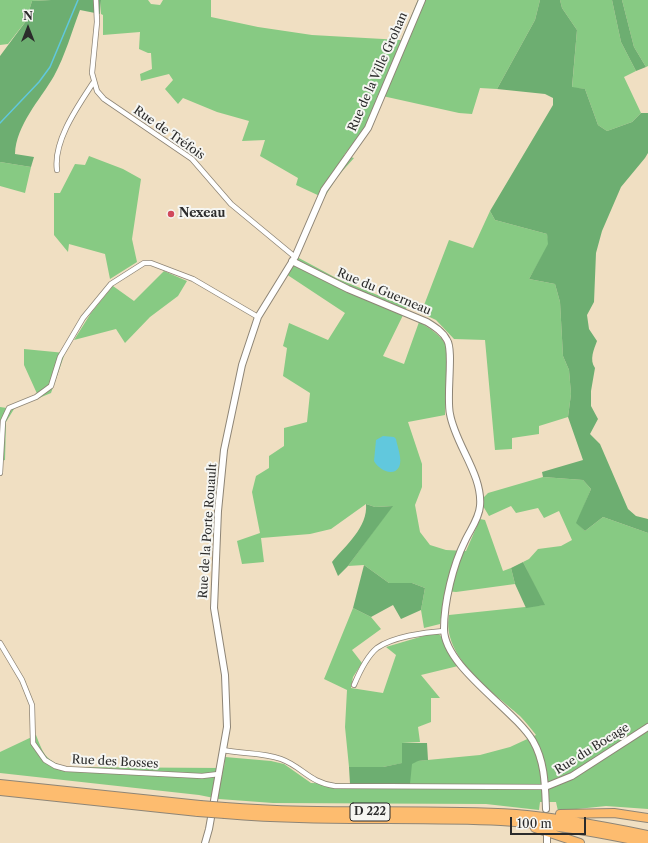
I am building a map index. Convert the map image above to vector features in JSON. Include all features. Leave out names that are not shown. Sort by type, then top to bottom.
[{"type":"highway","name":"D 222","points":[[0,784],[268,817],[501,821],[562,827],[648,843]]},
{"type":"highway","name":"D 222","points":[[0,791],[199,808]]},
{"type":"highway","name":"D 222","points":[[225,811],[268,810],[516,814],[559,819],[648,835]]},
{"type":"highway","points":[[516,814],[530,812],[568,815],[614,813],[648,817]]},
{"type":"highway","points":[[501,821],[511,825],[554,833],[580,843]]},
{"type":"street","points":[[57,170],[56,160],[59,143],[93,82],[92,73],[97,22],[96,0]]},
{"type":"street","name":"Rue de la Ville Grohan","points":[[294,259],[324,190],[368,128],[422,0]]},
{"type":"street","name":"Rue de Tréfois","points":[[93,82],[104,99],[192,159],[231,204],[294,259]]},
{"type":"street","name":"Rue de la Porte Rouault","points":[[205,843],[219,774],[226,727],[227,701],[225,675],[214,608],[218,511],[224,450],[247,346],[258,317],[294,259]]},
{"type":"street","name":"Rue du Guerneau","points":[[294,259],[348,289],[427,322],[438,329],[448,340],[451,348],[447,397],[450,416],[480,494],[479,514],[456,562],[444,631]]},
{"type":"street","points":[[0,473],[3,421],[9,408],[36,397],[50,386],[60,357],[83,318],[111,284],[141,264],[151,263],[193,279],[258,317]]},
{"type":"street","points":[[223,750],[268,755],[282,759],[312,780],[335,786],[545,787],[543,769],[538,751],[528,733],[467,673],[452,652],[444,631],[429,632],[406,637],[376,649],[360,671],[354,685]]},
{"type":"street","name":"Rue des Bosses","points":[[0,643],[22,680],[32,706],[33,743],[45,760],[55,766],[66,770],[96,772],[202,776],[219,774]]},
{"type":"street","name":"Rue du Bocage","points":[[546,809],[545,787],[572,776],[648,727]]},
{"type":"street","points":[[547,836],[547,843]]},
{"type":"green space","points":[[0,0],[51,0],[32,1],[26,21],[8,44],[0,45]]},
{"type":"green space","points":[[101,0],[148,0],[151,4],[160,5],[163,0],[211,0],[211,17],[258,27],[312,35],[401,40],[418,0],[540,0],[535,20],[497,89],[480,88],[472,114],[459,113],[378,95],[365,128],[344,155],[354,158],[337,177],[324,198],[296,185],[298,178],[260,156],[265,140],[242,141],[249,121],[217,112],[183,98],[178,104],[165,89],[173,80],[169,74],[141,81],[140,74],[152,69],[151,53],[139,49],[140,32],[103,35]]},
{"type":"green space","points":[[101,0],[100,14],[80,10],[58,68],[24,123],[16,143],[15,154],[34,157],[31,167],[0,162],[0,56],[26,21],[32,1]]},
{"type":"green space","points":[[540,0],[560,0],[562,8],[577,30],[572,87],[585,89],[598,125],[607,131],[632,122],[641,113],[648,113],[648,153],[621,187],[602,231],[596,253],[594,302],[587,315],[589,329],[597,341],[592,358],[595,368],[591,391],[591,406],[598,419],[590,434],[600,444],[628,509],[636,516],[648,519],[648,533],[603,517],[585,531],[576,523],[591,489],[583,480],[543,477],[542,472],[583,460],[568,417],[571,394],[569,370],[563,356],[560,302],[555,284],[529,279],[548,244],[547,234],[495,220],[490,211],[553,105],[553,98],[545,94],[497,89],[535,20]]},
{"type":"green space","points":[[560,0],[612,0],[621,42],[636,71],[624,77],[641,113],[632,122],[607,131],[598,125],[585,89],[572,88],[577,30],[562,8]]},
{"type":"green space","points":[[612,0],[622,0],[634,47],[646,67],[636,71],[621,42]]},
{"type":"green space","points":[[622,0],[648,0],[648,66],[646,67],[634,47]]},
{"type":"green space","points":[[89,156],[123,169],[141,179],[132,239],[137,262],[110,279],[105,254],[69,244],[68,252],[54,235],[54,193],[60,193],[75,164],[85,165]]},
{"type":"green space","points":[[0,162],[31,167],[25,193],[0,186]]},
{"type":"green space","points":[[490,211],[495,220],[547,234],[549,244],[529,279],[555,284],[560,302],[563,356],[569,370],[571,394],[568,417],[539,426],[539,434],[512,438],[512,449],[495,450],[485,340],[454,339],[436,320],[421,313],[449,240],[473,248]]},
{"type":"green space","points":[[297,257],[338,279],[407,307],[383,356],[404,364],[419,322],[439,336],[447,347],[445,415],[408,422],[422,464],[422,487],[415,505],[420,532],[430,545],[446,550],[466,551],[480,519],[485,520],[503,571],[511,568],[515,584],[456,592],[445,591],[440,624],[424,628],[421,610],[425,588],[412,583],[389,583],[364,565],[348,566],[392,506],[375,507],[366,504],[331,529],[310,534],[261,538],[264,562],[242,564],[237,541],[260,533],[252,492],[256,476],[269,468],[269,456],[284,446],[284,428],[307,422],[310,393],[283,376],[287,348],[283,346],[289,323],[328,340],[345,313],[286,274]]},
{"type":"green space","points":[[164,271],[187,281],[178,296],[150,317],[125,343],[116,329],[74,340],[91,313],[113,286],[134,301]]},
{"type":"green space","points":[[24,349],[65,353],[51,393],[39,398],[24,365]]},
{"type":"green space","points":[[0,407],[14,409],[6,422],[5,460],[0,461]]},
{"type":"green space","points":[[543,477],[583,480],[591,489],[577,523],[585,531],[603,517],[648,533],[648,809],[606,806],[558,811],[556,802],[540,802],[539,810],[486,804],[273,803],[219,799],[199,795],[0,773],[0,752],[36,735],[43,751],[49,759],[65,767],[224,768],[225,757],[271,761],[284,764],[311,783],[350,784],[417,761],[480,755],[510,747],[536,735],[520,716],[471,672],[461,659],[453,645],[449,630],[449,615],[544,605],[523,562],[529,559],[538,549],[561,546],[572,540],[559,511],[544,518],[538,508],[516,513],[511,506],[489,516],[483,506],[483,498],[488,493]]},
{"type":"green space","points":[[366,504],[375,507],[393,506],[348,566],[338,576],[332,562],[360,528],[366,512]]},
{"type":"green space","points":[[523,562],[545,605],[526,608],[515,584],[511,568]]},
{"type":"green space","points":[[364,565],[389,583],[412,583],[425,588],[421,610],[401,619],[393,605],[371,617],[353,608]]},
{"type":"green space","points":[[353,608],[371,617],[381,629],[352,650],[362,663],[353,677],[351,688],[383,693],[396,655],[386,647],[430,634],[437,633],[440,635],[458,666],[421,675],[440,698],[431,698],[431,722],[418,727],[420,742],[402,743],[403,763],[383,767],[349,767],[345,727],[347,690],[324,679]]},
{"type":"green space","points":[[402,743],[427,743],[428,760],[418,761],[412,764],[410,784],[350,784],[349,767],[383,767],[402,763]]},
{"type":"water","points":[[383,436],[394,437],[396,439],[400,464],[399,467],[393,472],[382,469],[374,461],[376,440]]},
{"type":"waterway","points":[[0,123],[39,82],[50,67],[78,0]]},
{"type":"place","name":"Nexeau","points":[[171,214]]}]
